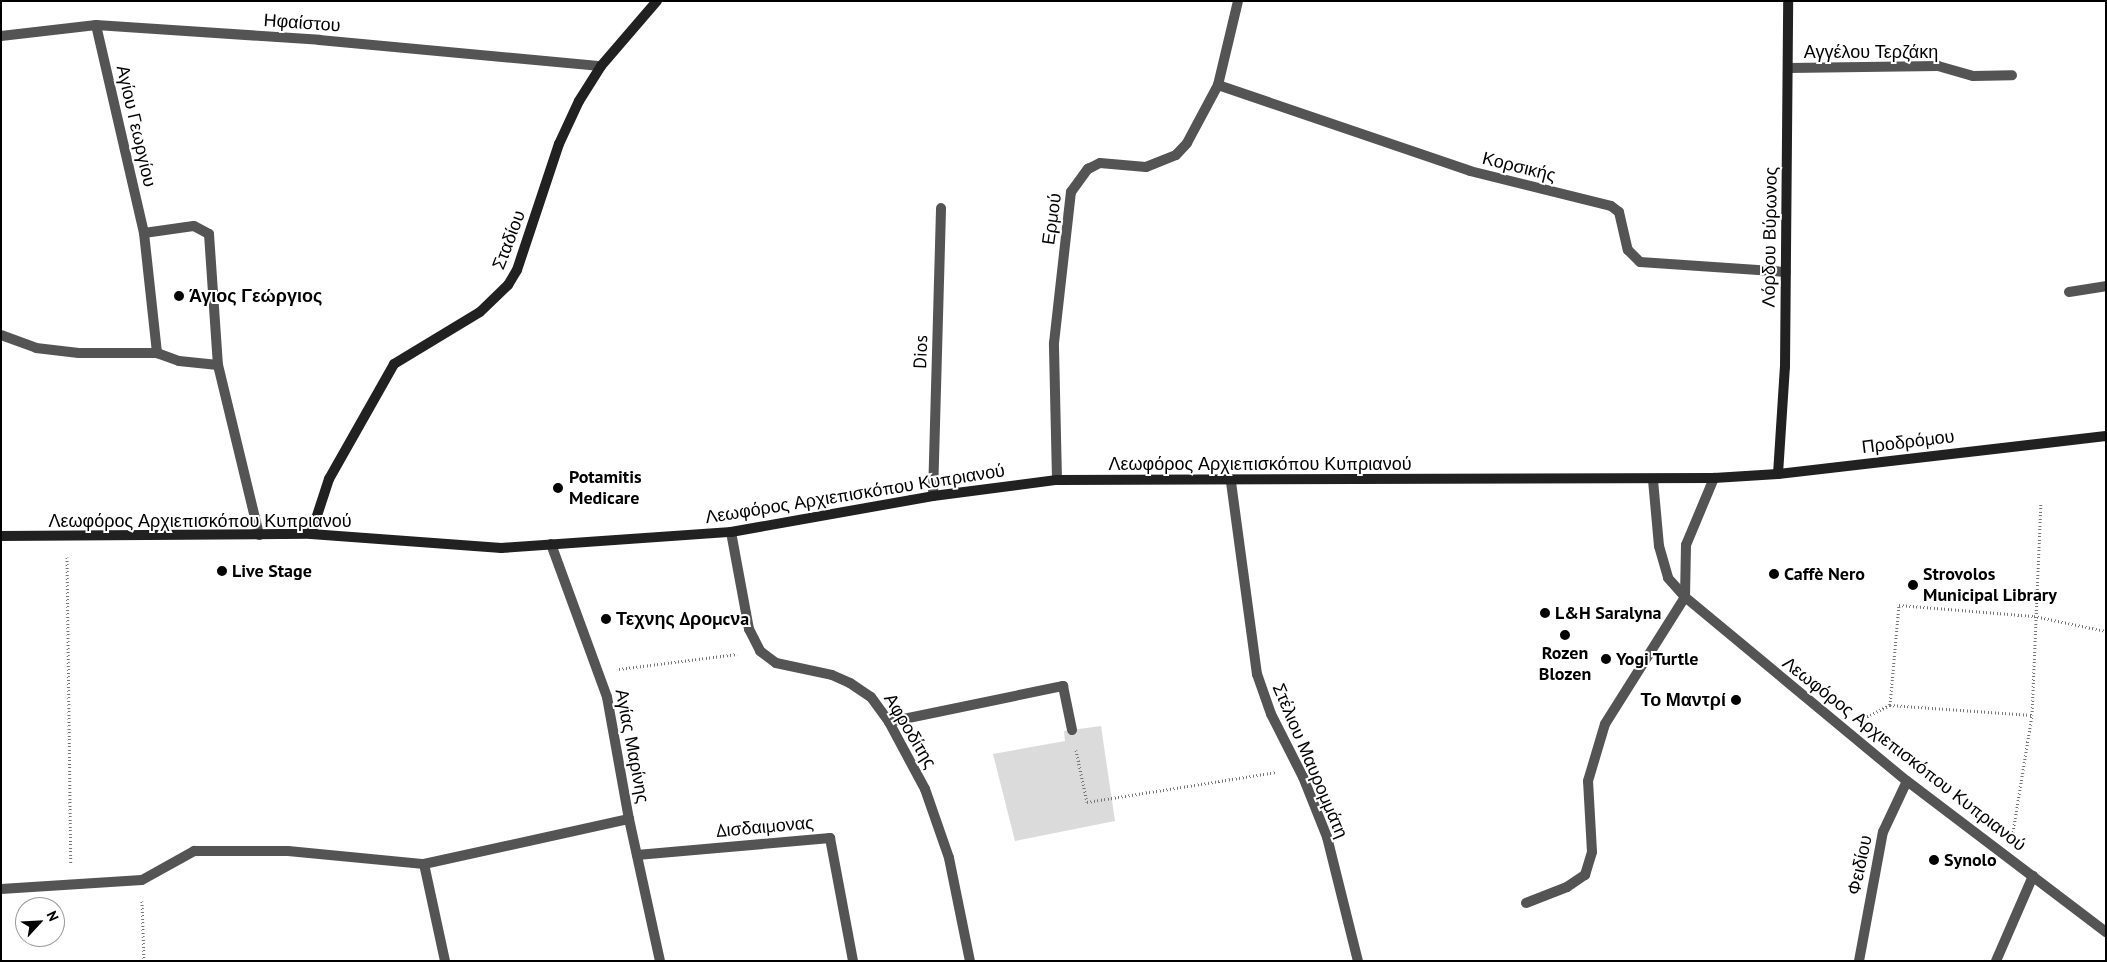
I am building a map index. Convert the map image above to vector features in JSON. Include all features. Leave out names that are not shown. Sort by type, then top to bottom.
[{"type":"main road","name":"Σταδίου","points":[[311,534],[329,479],[394,364],[480,312],[508,285],[517,270],[559,144],[600,66],[657,1]]},
{"type":"main road","name":"Λόρδου Βύρωνος","points":[[1778,474],[1786,272],[1788,1]]},
{"type":"main road","name":"Προδρόμου","points":[[1714,478],[1778,474],[2106,436]]},
{"type":"main road","name":"Λεωφόρος Αρχιεπισκόπου Κυπριανού","points":[[1,536],[67,538],[311,534],[501,548],[731,532],[933,496],[1057,480],[1231,482],[1654,480],[1714,478]]},
{"type":"street","name":"Ερμού","points":[[1057,480],[1054,343],[1071,192],[1077,179],[1100,163],[1114,162],[1146,167],[1176,156],[1188,143],[1218,84],[1238,1]]},
{"type":"street","name":"Ηφαίστου","points":[[1,36],[96,26],[319,40],[600,66]]},
{"type":"street","name":"Αγίου Γεωργίου","points":[[96,26],[144,233],[157,353]]},
{"type":"street","name":"Αγγέλου Τερζάκη","points":[[1789,68],[1938,66],[1973,76],[2012,75]]},
{"type":"street","name":"Κορσικής","points":[[1218,84],[1470,171],[1611,206],[1619,212],[1628,250],[1640,262],[1786,272]]},
{"type":"street","name":"Dios","points":[[933,496],[941,208]]},
{"type":"street","points":[[144,233],[194,226],[209,234],[218,365],[259,535]]},
{"type":"street","points":[[2069,292],[2106,286]]},
{"type":"street","points":[[1,335],[36,348],[79,353],[157,353],[179,361],[218,365]]},
{"type":"street","points":[[1526,903],[1567,887],[1585,875],[1592,852],[1588,781],[1605,724],[1686,597],[1686,545],[1714,478]]},
{"type":"street","name":"Λεωφόρος Αρχιεπισκόπου Κυπριανού","points":[[1654,480],[1659,546],[1668,578],[1686,597],[1843,729],[2106,932]]},
{"type":"street","name":"Στέλιου Μαυρομμάτη","points":[[1231,482],[1257,674],[1271,714],[1299,768],[1326,837],[1358,961]]},
{"type":"street","points":[[731,532],[749,629],[760,651]]},
{"type":"street","name":"Αγίας Μαρίνης","points":[[551,544],[607,697],[629,819],[660,961]]},
{"type":"street","name":"Αφροδίτης","points":[[760,651],[785,666],[832,675],[850,683],[870,697],[889,722],[925,789],[949,858],[970,961]]},
{"type":"street","points":[[889,722],[1063,686],[1072,730]]},
{"type":"street","name":"Φειδίου","points":[[1859,961],[1883,832],[1907,780]]},
{"type":"street","points":[[1,889],[142,880],[194,851],[288,851],[424,864],[629,819]]},
{"type":"street","name":"Δισδαιμονας","points":[[637,855],[830,838],[853,961]]},
{"type":"street","points":[[424,864],[445,961]]},
{"type":"street","points":[[1996,961],[2033,876]]},
{"type":"path","points":[[2008,858],[2032,716],[2034,616],[2041,504]]},
{"type":"path","points":[[67,538],[72,884]]},
{"type":"path","points":[[1890,705],[1899,605],[2034,616],[2106,631]]},
{"type":"path","points":[[598,671],[760,651]]},
{"type":"path","points":[[1843,729],[1890,705],[2032,716]]},
{"type":"path","points":[[1072,730],[1087,802],[1299,768]]},
{"type":"path","points":[[142,880],[144,961]]},
{"type":"shaded area","points":[[1101,726],[1115,821],[1015,841],[993,754],[1065,741],[1064,731]]},
{"type":"place","name":"Άγιος Γεώργιος","points":[[179,296]]},
{"type":"place","name":"Potamitis Medicare","points":[[558,488]]},
{"type":"place","name":"Live Stage","points":[[222,571]]},
{"type":"place","name":"Caffè Nero","points":[[1774,574]]},
{"type":"place","name":"Strovolos Municipal Library","points":[[1913,585]]},
{"type":"place","name":"L&H Saralyna","points":[[1545,613]]},
{"type":"place","name":"Τεχνης Δρομcνa","points":[[606,619]]},
{"type":"place","name":"Rozen Blozen","points":[[1565,635]]},
{"type":"place","name":"Yogi Turtle","points":[[1606,659]]},
{"type":"place","name":"Το Μαντρί","points":[[1736,700]]},
{"type":"place","name":"Synolo","points":[[1934,860]]}]
